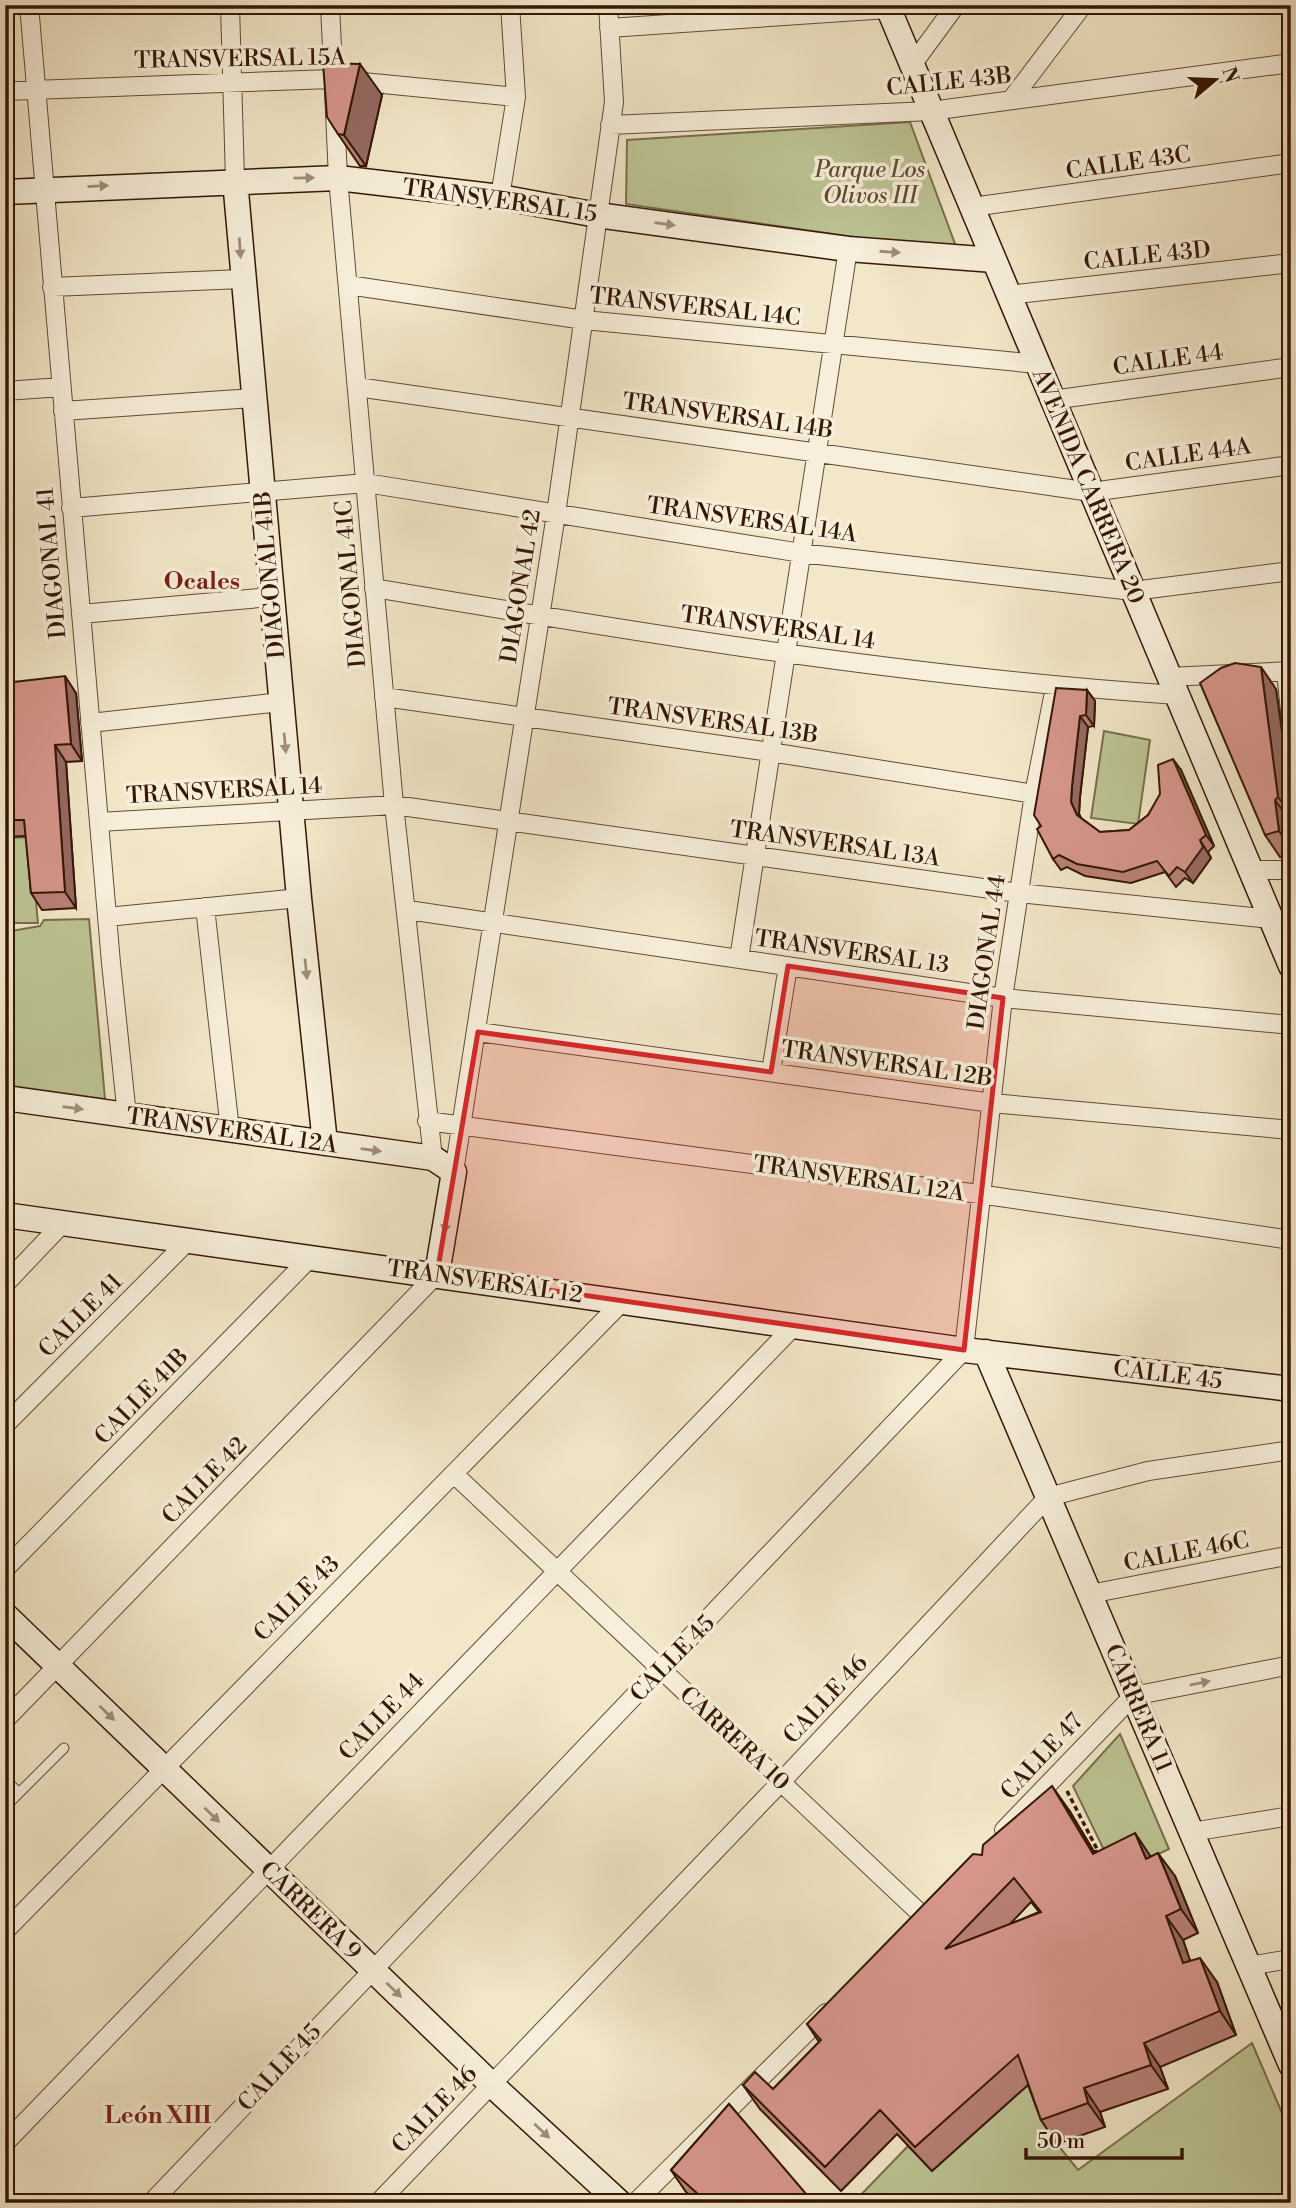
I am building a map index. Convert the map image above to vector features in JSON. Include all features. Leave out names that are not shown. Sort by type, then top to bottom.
[{"type":"street","name":"DIAGONAL 41","points":[[29,5],[80,614],[79,680],[90,723],[127,1116]]},
{"type":"street","name":"DIAGONAL 41B","points":[[230,5],[235,180],[242,279],[299,898],[325,1143]]},
{"type":"street","name":"DIAGONAL 41C","points":[[330,5],[338,178],[374,588],[394,805],[408,910],[426,1121],[433,1158]]},
{"type":"street","points":[[500,197],[516,97],[510,5]]},
{"type":"street","name":"DIAGONAL 42","points":[[454,1172],[541,616],[614,102],[608,5]]},
{"type":"street","points":[[912,65],[956,5]]},
{"type":"street","points":[[1011,100],[1083,5]]},
{"type":"street","points":[[609,28],[887,7]]},
{"type":"street","name":"AVENIDA CARRERA 20","points":[[887,7],[1291,966]]},
{"type":"street","name":"CALLE 43B","points":[[610,125],[931,111],[1291,63]]},
{"type":"street","name":"TRANSVERSAL 15A","points":[[5,91],[231,80],[332,79],[516,97]]},
{"type":"street","name":"CALLE 43C","points":[[971,207],[1291,163]]},
{"type":"street","name":"TRANSVERSAL 15","points":[[5,192],[235,180],[338,178],[500,197],[597,215],[848,249],[994,260]]},
{"type":"street","points":[[738,959],[848,249]]},
{"type":"street","name":"CALLE 43D","points":[[1008,295],[1291,263]]},
{"type":"street","points":[[52,287],[242,279]]},
{"type":"street","name":"TRANSVERSAL 14C","points":[[348,285],[584,320],[1038,364]]},
{"type":"street","name":"CALLE 44","points":[[1052,400],[1291,367]]},
{"type":"street","points":[[5,391],[61,387]]},
{"type":"street","name":"TRANSVERSAL 14B","points":[[357,387],[1091,492]]},
{"type":"street","points":[[63,411],[253,398]]},
{"type":"street","name":"CALLE 44A","points":[[1091,492],[1291,465]]},
{"type":"street","points":[[71,508],[366,483]]},
{"type":"street","name":"TRANSVERSAL 14A","points":[[366,483],[802,553],[1133,591],[1291,571]]},
{"type":"street","name":"TRANSVERSAL 14","points":[[374,588],[785,655],[1055,687],[1173,686],[1288,671]]},
{"type":"street","points":[[80,614],[271,597]]},
{"type":"street","points":[[1288,671],[1291,721]]},
{"type":"street","name":"DIAGONAL 44","points":[[975,1351],[979,1194],[1003,998],[1034,794],[1055,687]]},
{"type":"street","name":"TRANSVERSAL 13B","points":[[384,697],[771,752],[1034,794]]},
{"type":"street","points":[[90,723],[281,702]]},
{"type":"street","name":"TRANSVERSAL 14","points":[[99,822],[394,805]]},
{"type":"street","name":"TRANSVERSAL 13A","points":[[394,805],[1019,893],[1271,919]]},
{"type":"street","points":[[1250,870],[1291,870]]},
{"type":"street","points":[[107,917],[299,898]]},
{"type":"street","points":[[205,907],[230,1130]]},
{"type":"street","name":"TRANSVERSAL 13","points":[[408,910],[1003,998],[1291,1025]]},
{"type":"street","points":[[771,1072],[788,966]]},
{"type":"street","name":"TRANSVERSAL 12B","points":[[478,1032],[992,1102],[1291,1130]]},
{"type":"street","name":"TRANSVERSAL 12A","points":[[5,1098],[433,1158],[454,1172]]},
{"type":"street","name":"TRANSVERSAL 12A","points":[[426,1121],[979,1194],[1291,1240]]},
{"type":"street","points":[[437,1274],[454,1172]]},
{"type":"street","name":"TRANSVERSAL 12","points":[[5,1214],[975,1351]]},
{"type":"street","points":[[5,1284],[63,1223]]},
{"type":"street","name":"CALLE 41","points":[[5,1425],[189,1240]]},
{"type":"street","name":"CALLE 41B","points":[[5,1569],[312,1256]]},
{"type":"street","name":"CALLE 42","points":[[5,1720],[437,1274]]},
{"type":"street","name":"CALLE 43","points":[[5,1931],[622,1301]]},
{"type":"street","name":"CALLE 44","points":[[5,2143],[795,1325]]},
{"type":"street","name":"CALLE 45","points":[[151,2203],[371,1969],[975,1351],[1291,1389]]},
{"type":"street","name":"CARRERA 11","points":[[975,1351],[1048,1497],[1291,2065]]},
{"type":"street","points":[[1048,1497],[1148,1471],[1291,1450]]},
{"type":"street","name":"CARRERA 10","points":[[454,1474],[923,1916]]},
{"type":"street","name":"CALLE 46","points":[[378,2203],[781,1782],[1048,1497]]},
{"type":"street","name":"CALLE 46C","points":[[1090,1594],[1291,1555]]},
{"type":"street","name":"CARRERA 9","points":[[5,1615],[492,2085],[620,2203]]},
{"type":"street","points":[[1133,1696],[1291,1665]]},
{"type":"street","name":"CALLE 47","points":[[996,1839],[1133,1696]]},
{"type":"street","points":[[1191,1832],[1291,1815]]},
{"type":"street","points":[[1248,1966],[1291,1959]]},
{"type":"street","points":[[635,2203],[837,2002]]},
{"type":"lane","points":[[5,1807],[64,1748]]},
{"type":"lane","points":[[5,1779],[19,1793]]},
{"type":"path","points":[[1057,1774],[1098,1851],[1094,1852]]},
{"type":"highlighted area","points":[[788,966],[1003,998],[964,1350],[437,1274],[478,1032],[771,1072]]},
{"type":"green space","name":"Parque Los Olivos III","points":[[910,122],[958,252],[626,204],[627,140]]},
{"type":"green space","points":[[1104,731],[1150,740],[1138,824],[1091,818]]},
{"type":"green space","points":[[30,837],[38,923],[5,923],[5,838]]},
{"type":"green space","points":[[89,919],[105,1099],[5,1085],[5,932],[40,926],[44,920]]},
{"type":"green space","points":[[1120,1734],[1169,1849],[1116,1875],[1073,1786]]},
{"type":"green space","points":[[1252,2043],[1291,2134],[1291,2203],[853,2203],[908,2146],[932,2170],[1035,2079],[1057,2144],[1078,2170]]},
{"type":"building","points":[[323,63],[360,64],[344,135],[338,134],[327,117]]},
{"type":"building","points":[[1235,663],[1261,667],[1278,797],[1275,800],[1279,831],[1265,835],[1200,683],[1221,668]]},
{"type":"building","points":[[65,676],[71,744],[55,745],[65,892],[31,893],[24,820],[5,820],[5,683]]},
{"type":"building","points":[[1056,688],[1087,690],[1086,715],[1080,716],[1072,786],[1071,802],[1077,815],[1100,832],[1129,830],[1148,815],[1160,794],[1158,765],[1173,759],[1206,835],[1200,840],[1203,847],[1185,872],[1177,867],[1169,876],[1157,861],[1123,872],[1077,864],[1059,855],[1053,859],[1037,829],[1041,826],[1034,815]]},
{"type":"building","points":[[1052,1786],[1093,1854],[1135,1833],[1146,1859],[1158,1853],[1181,1909],[1166,1916],[1183,1963],[1200,1958],[1220,2011],[1144,2043],[1151,2065],[1084,2088],[1088,2103],[1041,2120],[1018,2055],[915,2147],[880,2110],[825,2167],[743,2085],[755,2072],[773,2089],[821,2040],[807,2024],[973,1854],[982,1855],[983,1845]],"holes":[[[1014,1878],[1041,1912],[945,1949]]]},
{"type":"building","points":[[729,2104],[812,2203],[708,2203],[671,2170]]},
{"type":"district","name":"Ocales","points":[[202,581]]},
{"type":"district","name":"León XIII","points":[[158,2115]]}]
